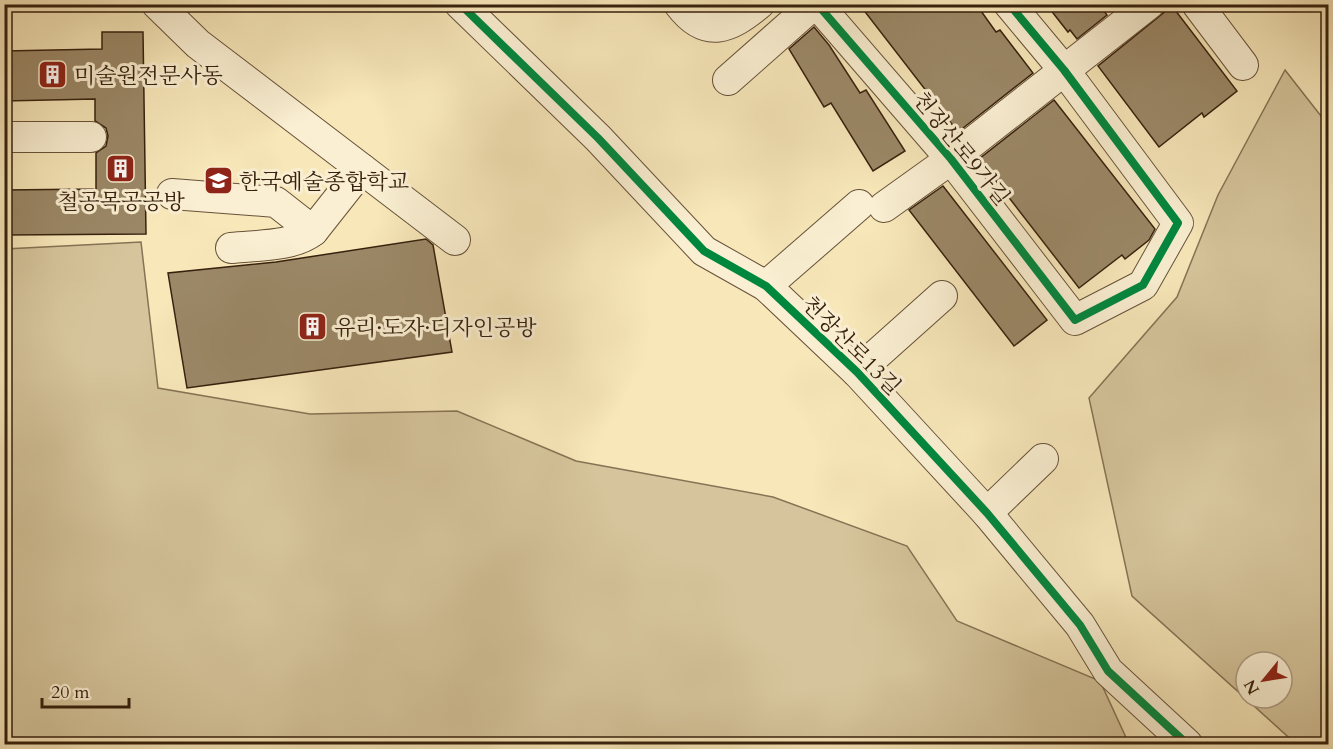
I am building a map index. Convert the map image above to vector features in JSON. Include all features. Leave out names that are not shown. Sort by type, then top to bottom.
[{"type":"street","points":[[157,4],[198,44],[455,240]]},
{"type":"street","name":"천장산로13길","points":[[460,4],[598,138],[704,251],[766,286],[857,372],[987,513],[1080,625],[1108,671],[1187,744]]},
{"type":"street","points":[[679,4],[696,23],[717,27],[729,26],[759,4]]},
{"type":"street","points":[[728,80],[815,4]]},
{"type":"street","name":"천장산로9가길","points":[[815,4],[951,159],[1075,320],[1143,285],[1178,223],[1064,70]]},
{"type":"street","points":[[1009,4],[1064,70]]},
{"type":"street","name":"천장산로9가길","points":[[766,286],[871,206],[951,159],[1149,4]]},
{"type":"street","points":[[1197,4],[1243,65]]},
{"type":"street","points":[[4,137],[91,138]]},
{"type":"street","points":[[231,248],[294,241],[313,231],[362,169]]},
{"type":"street","points":[[172,194],[276,202],[313,231]]},
{"type":"street","name":"천장산로13길","points":[[857,372],[942,297]]},
{"type":"street","points":[[987,513],[1043,459]]},
{"type":"shaded area","points":[[1285,70],[1328,125],[1328,744],[1296,744],[1258,710],[1294,710],[1294,650],[1234,650],[1234,688],[1132,596],[1089,398],[1177,297],[1218,195]]},
{"type":"shaded area","points":[[141,242],[158,388],[310,414],[457,411],[576,461],[773,497],[907,546],[957,621],[1100,681],[1129,744],[5,744],[5,249]]},
{"type":"building","points":[[859,4],[976,4],[996,32],[1000,30],[1033,73],[958,132]]},
{"type":"building","points":[[1046,4],[1104,4],[1101,7],[1107,15],[1077,39],[1070,30],[1068,32]]},
{"type":"building","points":[[1172,6],[1237,91],[1204,117],[1202,113],[1159,147],[1098,66]]},
{"type":"building","points":[[814,27],[829,45],[860,93],[866,90],[905,151],[873,171],[831,103],[824,107],[789,49]]},
{"type":"building","points":[[102,32],[143,32],[146,234],[5,235],[4,190],[96,189],[96,153],[106,146],[108,136],[106,128],[95,121],[95,99],[4,101],[4,51],[102,49]]},
{"type":"building","points":[[1054,100],[1155,229],[1149,240],[1125,259],[1122,255],[1079,288],[979,159]]},
{"type":"building","points":[[943,186],[1047,320],[1014,346],[909,210]]},
{"type":"building","name":"유리·도자·디자인공방","points":[[426,239],[433,245],[452,352],[187,388],[168,273],[276,262]]},
{"type":"cycle path","points":[[460,4],[598,138],[704,251],[766,286],[857,372],[987,513],[1080,625],[1108,671],[1187,744]]},
{"type":"cycle path","points":[[817,4],[951,159],[1075,320],[1143,285],[1178,223],[1064,70],[1009,4]]},
{"type":"place","name":"미술원전문사동","points":[[53,75]]},
{"type":"place","name":"철공목공공방","points":[[121,169]]},
{"type":"place","name":"한국예술종합학교","points":[[218,181]]},
{"type":"place","name":"유리·도자·디자인공방","points":[[313,327]]}]
